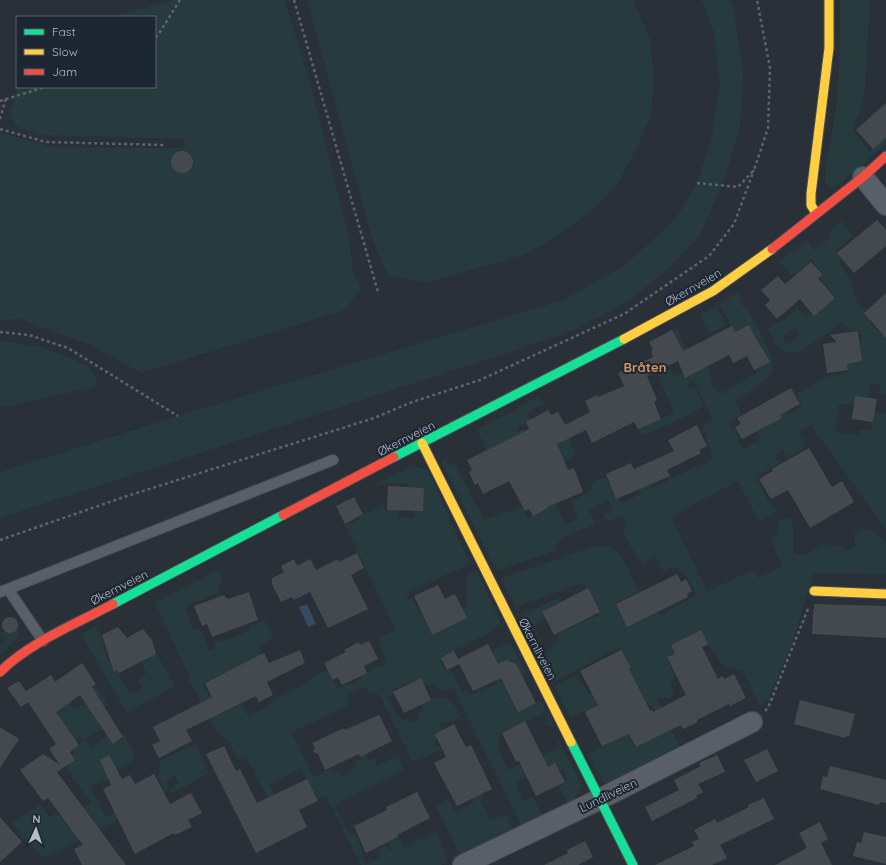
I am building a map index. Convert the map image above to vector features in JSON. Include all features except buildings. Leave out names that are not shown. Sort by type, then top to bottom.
[{"type":"street","points":[[816,213],[811,205],[811,194],[829,48],[829,0]]},
{"type":"street","name":"Økernveien","points":[[0,672],[6,665],[42,641],[584,360],[713,291],[761,258],[863,177],[886,156]]},
{"type":"street","points":[[863,177],[886,205]]},
{"type":"street","name":"Økernliveien","points":[[422,443],[634,865]]},
{"type":"street","points":[[814,591],[886,594]]},
{"type":"street","name":"Lundliveien","points":[[463,865],[600,799],[752,722]]},
{"type":"lane","points":[[42,641],[4,590],[333,460]]},
{"type":"path","points":[[156,36],[180,0]]},
{"type":"path","points":[[294,0],[378,292]]},
{"type":"path","points":[[0,540],[124,497],[374,418],[412,402],[480,380],[624,314],[709,256],[734,224],[768,128],[770,68],[757,0]]},
{"type":"path","points":[[0,101],[41,88]]},
{"type":"path","points":[[0,119],[6,98]]},
{"type":"path","points":[[0,129],[46,142],[164,145]]},
{"type":"path","points":[[697,183],[738,187],[754,170]]},
{"type":"path","points":[[0,332],[29,335],[68,348],[178,416]]},
{"type":"path","points":[[752,722],[768,708],[814,591]]},
{"type":"green space","points":[[173,0],[284,0],[308,74],[349,237],[353,272],[361,289],[345,310],[141,373],[93,346],[19,319],[0,320],[0,133],[53,147],[184,148],[184,139],[40,135],[15,126],[10,112],[18,88],[156,88],[156,16],[118,16]]},
{"type":"green space","points":[[307,0],[633,0],[650,39],[654,80],[651,115],[636,150],[618,183],[592,210],[562,233],[526,254],[426,283],[388,275],[372,238]]},
{"type":"green space","points":[[702,0],[730,0],[733,5],[743,75],[740,126],[726,175],[699,237],[667,270],[630,300],[574,330],[0,518],[0,472],[178,416],[566,299],[626,264],[675,220],[697,183],[712,137],[720,84],[714,33]]},
{"type":"green space","points":[[840,0],[870,0],[865,88],[859,116],[854,122],[853,129],[870,151],[885,138],[886,144],[837,186],[830,187],[825,184],[825,175],[834,123],[838,86]]},
{"type":"green space","points":[[842,221],[853,236],[836,250],[840,256],[840,265],[851,280],[855,298],[870,320],[869,322],[878,332],[880,330],[886,333],[886,395],[879,394],[880,385],[870,383],[868,398],[855,397],[854,404],[839,405],[835,432],[859,435],[859,429],[871,431],[873,412],[886,414],[886,530],[811,425],[799,432],[806,447],[787,458],[783,450],[774,455],[779,463],[756,477],[769,503],[778,511],[759,522],[738,481],[671,517],[707,591],[753,570],[759,578],[782,566],[771,540],[777,535],[780,520],[791,518],[793,529],[793,553],[805,556],[812,550],[825,544],[832,546],[839,545],[846,551],[855,547],[854,533],[862,530],[872,530],[886,543],[886,574],[814,573],[792,643],[768,701],[760,706],[743,670],[723,666],[708,644],[701,630],[671,645],[675,654],[667,659],[675,676],[673,681],[670,683],[674,692],[670,698],[657,699],[680,747],[611,784],[604,783],[589,753],[618,739],[625,726],[635,747],[662,734],[657,710],[655,711],[652,705],[619,722],[600,704],[571,718],[555,686],[576,675],[589,694],[611,682],[631,668],[619,647],[553,683],[541,660],[558,640],[557,636],[566,630],[599,615],[586,587],[581,583],[516,607],[501,578],[593,547],[610,547],[620,555],[624,561],[639,592],[617,602],[628,625],[656,609],[660,615],[696,595],[693,587],[684,573],[680,570],[672,567],[663,571],[656,557],[644,563],[647,569],[645,570],[623,533],[626,527],[622,516],[607,522],[603,515],[613,510],[608,501],[589,510],[596,524],[565,536],[556,545],[557,550],[497,571],[441,462],[445,460],[456,466],[484,520],[522,507],[528,518],[547,509],[549,502],[545,482],[565,524],[578,519],[571,501],[592,490],[591,483],[606,477],[615,498],[618,497],[621,503],[642,494],[639,488],[647,479],[652,488],[713,459],[703,425],[713,420],[694,381],[688,385],[690,390],[696,388],[704,407],[646,435],[642,434],[638,428],[674,413],[657,373],[665,369],[670,369],[674,376],[689,369],[672,331],[677,327],[686,349],[693,347],[707,366],[714,388],[720,394],[757,373],[719,304],[738,292],[742,299],[739,301],[744,307],[746,306],[764,339],[773,366],[772,372],[765,380],[735,401],[741,414],[729,423],[732,429],[734,427],[740,439],[738,440],[743,449],[761,440],[756,431],[784,412],[786,416],[802,407],[796,394],[828,376],[848,372],[847,363],[862,360],[860,344],[863,343],[859,330],[850,330],[842,322],[805,348],[789,353],[780,349],[768,327],[784,320],[797,308],[806,317],[812,313],[814,315],[836,297],[818,276],[822,273],[812,260],[792,276],[779,261],[807,240],[814,250],[829,239],[831,229]],"holes":[[[794,328],[799,334],[788,344],[783,341],[784,336]]]},
{"type":"green space","points":[[717,306],[726,325],[709,333],[700,315]]},
{"type":"green space","points":[[0,341],[44,348],[89,367],[97,380],[94,387],[0,408]]},
{"type":"green space","points":[[539,396],[544,404],[527,413],[530,420],[525,422],[526,424],[517,428],[518,432],[524,429],[533,447],[566,429],[575,454],[574,457],[535,473],[493,462],[477,430]]},
{"type":"green space","points":[[413,466],[428,471],[470,563],[406,594],[409,600],[412,598],[432,636],[466,618],[462,609],[467,606],[467,576],[472,572],[477,571],[502,626],[500,627],[499,625],[492,629],[493,631],[454,651],[455,653],[441,660],[445,671],[449,670],[451,673],[453,672],[462,691],[468,690],[471,695],[498,683],[496,679],[500,677],[517,711],[541,701],[553,726],[550,726],[546,722],[549,721],[544,712],[541,715],[501,732],[497,747],[508,770],[559,747],[558,739],[582,785],[575,798],[553,811],[553,809],[567,802],[559,787],[568,781],[563,769],[558,771],[554,763],[515,783],[524,801],[533,797],[542,816],[522,826],[454,689],[443,691],[433,685],[424,685],[420,678],[393,690],[394,693],[387,697],[398,717],[403,720],[407,718],[410,723],[419,719],[417,714],[424,710],[420,703],[433,698],[444,698],[448,700],[460,714],[459,718],[440,724],[442,730],[435,733],[438,739],[434,742],[437,747],[443,745],[445,748],[413,762],[382,699],[376,692],[370,694],[365,686],[349,693],[347,699],[350,704],[291,732],[314,777],[331,768],[334,773],[339,772],[342,777],[350,773],[349,770],[356,766],[354,762],[361,759],[360,756],[366,753],[369,760],[374,758],[377,766],[398,756],[404,770],[335,805],[351,836],[355,834],[363,851],[361,853],[366,864],[381,857],[378,849],[386,845],[389,850],[392,849],[389,842],[398,838],[405,847],[435,832],[444,849],[447,860],[441,865],[361,865],[326,796],[317,799],[301,769],[269,784],[283,816],[283,826],[246,756],[237,760],[230,743],[218,733],[189,680],[190,677],[155,602],[214,572],[219,571],[223,582],[218,584],[220,593],[185,606],[193,630],[197,629],[203,632],[209,651],[216,648],[214,641],[217,640],[219,642],[250,631],[249,627],[265,620],[272,634],[271,640],[258,645],[262,655],[203,683],[218,715],[242,704],[246,713],[250,716],[272,704],[273,700],[305,685],[313,676],[328,670],[338,689],[361,679],[360,676],[370,672],[371,669],[387,664],[378,638],[396,630],[344,523],[346,522],[347,525],[360,519],[359,516],[384,505],[384,510],[398,510],[398,517],[413,518],[413,511],[422,511],[423,488],[408,487],[407,484],[386,483],[377,487],[374,484]]},
{"type":"green space","points":[[558,598],[561,605],[542,614],[544,620],[531,627],[527,626],[521,615]]},
{"type":"green space","points":[[96,627],[101,635],[108,660],[130,693],[141,689],[142,686],[137,680],[147,674],[141,662],[156,653],[175,686],[127,713],[81,634]]},
{"type":"green space","points":[[18,629],[19,636],[0,656],[0,645],[4,640],[0,636],[0,632],[9,633]]},
{"type":"green space","points":[[510,642],[526,673],[522,676],[514,664],[506,660],[496,665],[489,652]]},
{"type":"green space","points":[[96,685],[108,705],[105,709],[94,716],[100,724],[111,717],[110,725],[84,740],[80,736],[75,740],[55,710],[68,702],[74,709],[87,702],[82,694]]},
{"type":"green space","points":[[107,734],[114,743],[123,739],[121,734],[124,734],[133,751],[134,755],[129,764],[107,774],[109,778],[90,787],[106,817],[150,803],[47,857],[41,857],[12,823],[40,804],[50,817],[57,812],[68,826],[86,813],[83,808],[91,803],[65,766],[75,760],[73,756],[74,747],[84,740],[92,747]]},
{"type":"green space","points":[[196,744],[209,773],[171,794],[170,788],[179,783],[175,776],[166,781],[169,786],[166,793],[158,778],[160,761]]},
{"type":"green space","points":[[480,791],[483,797],[480,799],[490,821],[504,814],[509,820],[513,833],[461,856],[436,806],[448,800],[455,812],[474,803],[470,796]]},
{"type":"water","points":[[307,604],[316,624],[308,627],[299,607]]},
{"type":"traffic: fast","points":[[394,457],[624,339]]},
{"type":"traffic: fast","points":[[113,604],[283,515]]},
{"type":"traffic: fast","points":[[571,742],[633,865]]},
{"type":"traffic: slow","points":[[816,213],[811,205],[811,194],[829,48],[829,0]]},
{"type":"traffic: slow","points":[[624,339],[713,291],[772,249]]},
{"type":"traffic: slow","points":[[422,443],[571,742]]},
{"type":"traffic: slow","points":[[814,591],[886,594]]},
{"type":"traffic: jam","points":[[772,249],[863,177],[886,156]]},
{"type":"traffic: jam","points":[[283,515],[394,457]]},
{"type":"traffic: jam","points":[[0,672],[12,661],[39,643],[113,604]]},
{"type":"district","name":"Bråten","points":[[645,367]]}]
